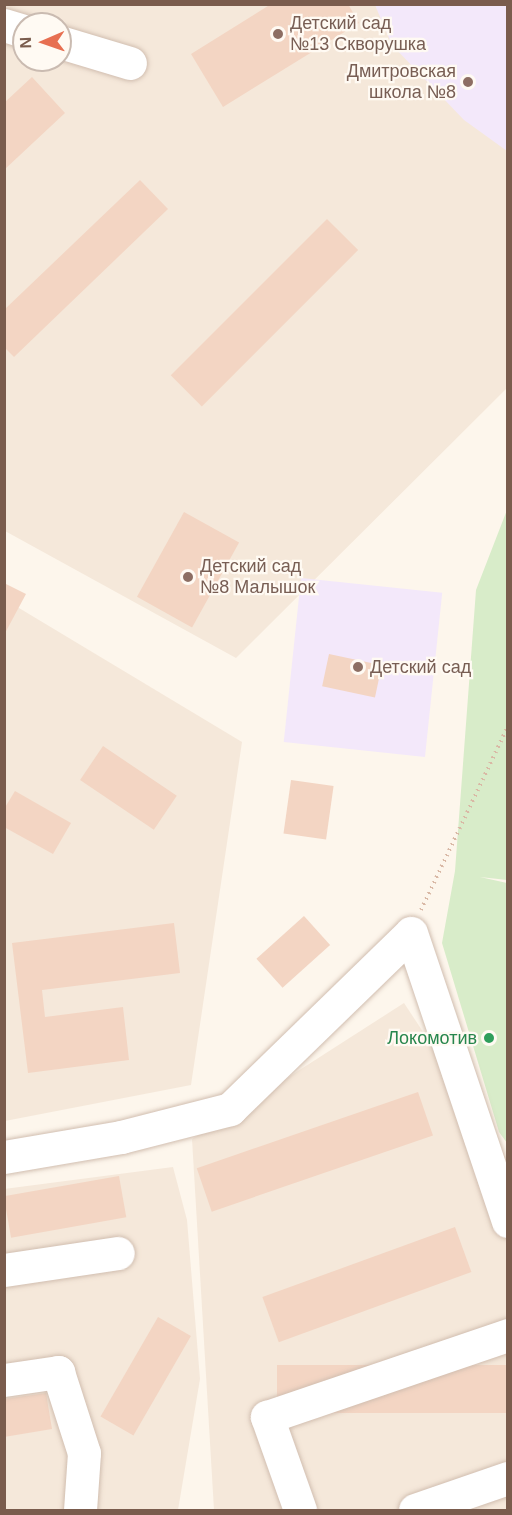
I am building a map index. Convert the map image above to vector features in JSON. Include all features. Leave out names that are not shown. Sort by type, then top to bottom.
[{"type":"street","points":[[72,46],[130,63]]},
{"type":"street","points":[[4,1157],[121,1137],[230,1109],[411,933],[507,1221]]},
{"type":"street","points":[[4,1270],[118,1253]]},
{"type":"street","points":[[300,1510],[267,1416],[507,1335]]},
{"type":"street","points":[[4,1380],[58,1372],[84,1453],[80,1510]]},
{"type":"street","points":[[415,1510],[507,1478]]},
{"type":"path","points":[[411,933],[507,726]]},
{"type":"shaded area","points":[[5,5],[507,5],[507,388],[236,658],[5,531]]},
{"type":"shaded area","name":"Дмитровская школа №8","points":[[375,5],[507,5],[507,151],[464,120],[392,45]]},
{"type":"shaded area","name":"Детский сад","points":[[301,578],[442,593],[425,757],[284,742]]},
{"type":"shaded area","points":[[4,599],[242,742],[191,1085],[5,1121]]},
{"type":"shaded area","points":[[404,1003],[507,1159],[507,1510],[214,1510],[192,1139]]},
{"type":"shaded area","points":[[173,1167],[187,1220],[200,1379],[178,1510],[5,1510],[4,1189]]},
{"type":"green space","points":[[507,510],[507,880],[480,877],[507,883],[507,1143],[499,1132],[442,943],[455,871],[476,590]]},
{"type":"building","points":[[271,4],[348,4],[359,23],[223,107],[191,54]]},
{"type":"building","points":[[32,77],[65,113],[4,170],[4,103]]},
{"type":"building","points":[[140,180],[168,209],[14,357],[4,347],[4,310]]},
{"type":"building","points":[[327,219],[358,250],[202,406],[171,375]]},
{"type":"building","points":[[184,512],[239,543],[192,627],[137,597]]},
{"type":"building","points":[[4,583],[26,594],[4,635]]},
{"type":"building","points":[[329,654],[382,665],[375,698],[322,686]]},
{"type":"building","points":[[103,746],[177,796],[154,830],[80,780]]},
{"type":"building","points":[[291,780],[334,786],[326,839],[283,833]]},
{"type":"building","points":[[15,791],[71,823],[53,854],[4,827],[4,809]]},
{"type":"building","points":[[304,916],[330,945],[283,988],[256,959]]},
{"type":"building","points":[[174,923],[180,973],[42,990],[45,1017],[123,1007],[129,1060],[28,1073],[12,943]]},
{"type":"building","points":[[418,1092],[433,1135],[212,1212],[197,1168]]},
{"type":"building","points":[[119,1176],[126,1217],[11,1238],[4,1196]]},
{"type":"building","points":[[455,1227],[471,1272],[279,1342],[262,1297]]},
{"type":"building","points":[[158,1317],[191,1336],[133,1436],[100,1417]]},
{"type":"building","points":[[277,1365],[508,1365],[508,1413],[277,1413]]},
{"type":"building","points":[[46,1393],[52,1429],[4,1437],[4,1399]]},
{"type":"place","name":"Детский сад №13 Скворушка","points":[[278,34]]},
{"type":"place","name":"Дмитровская школа №8","points":[[468,82]]},
{"type":"place","name":"Детский сад №8 Малышок","points":[[188,577]]},
{"type":"place","name":"Детский сад","points":[[358,667]]},
{"type":"place","name":"Локомотив","points":[[489,1038]]}]
